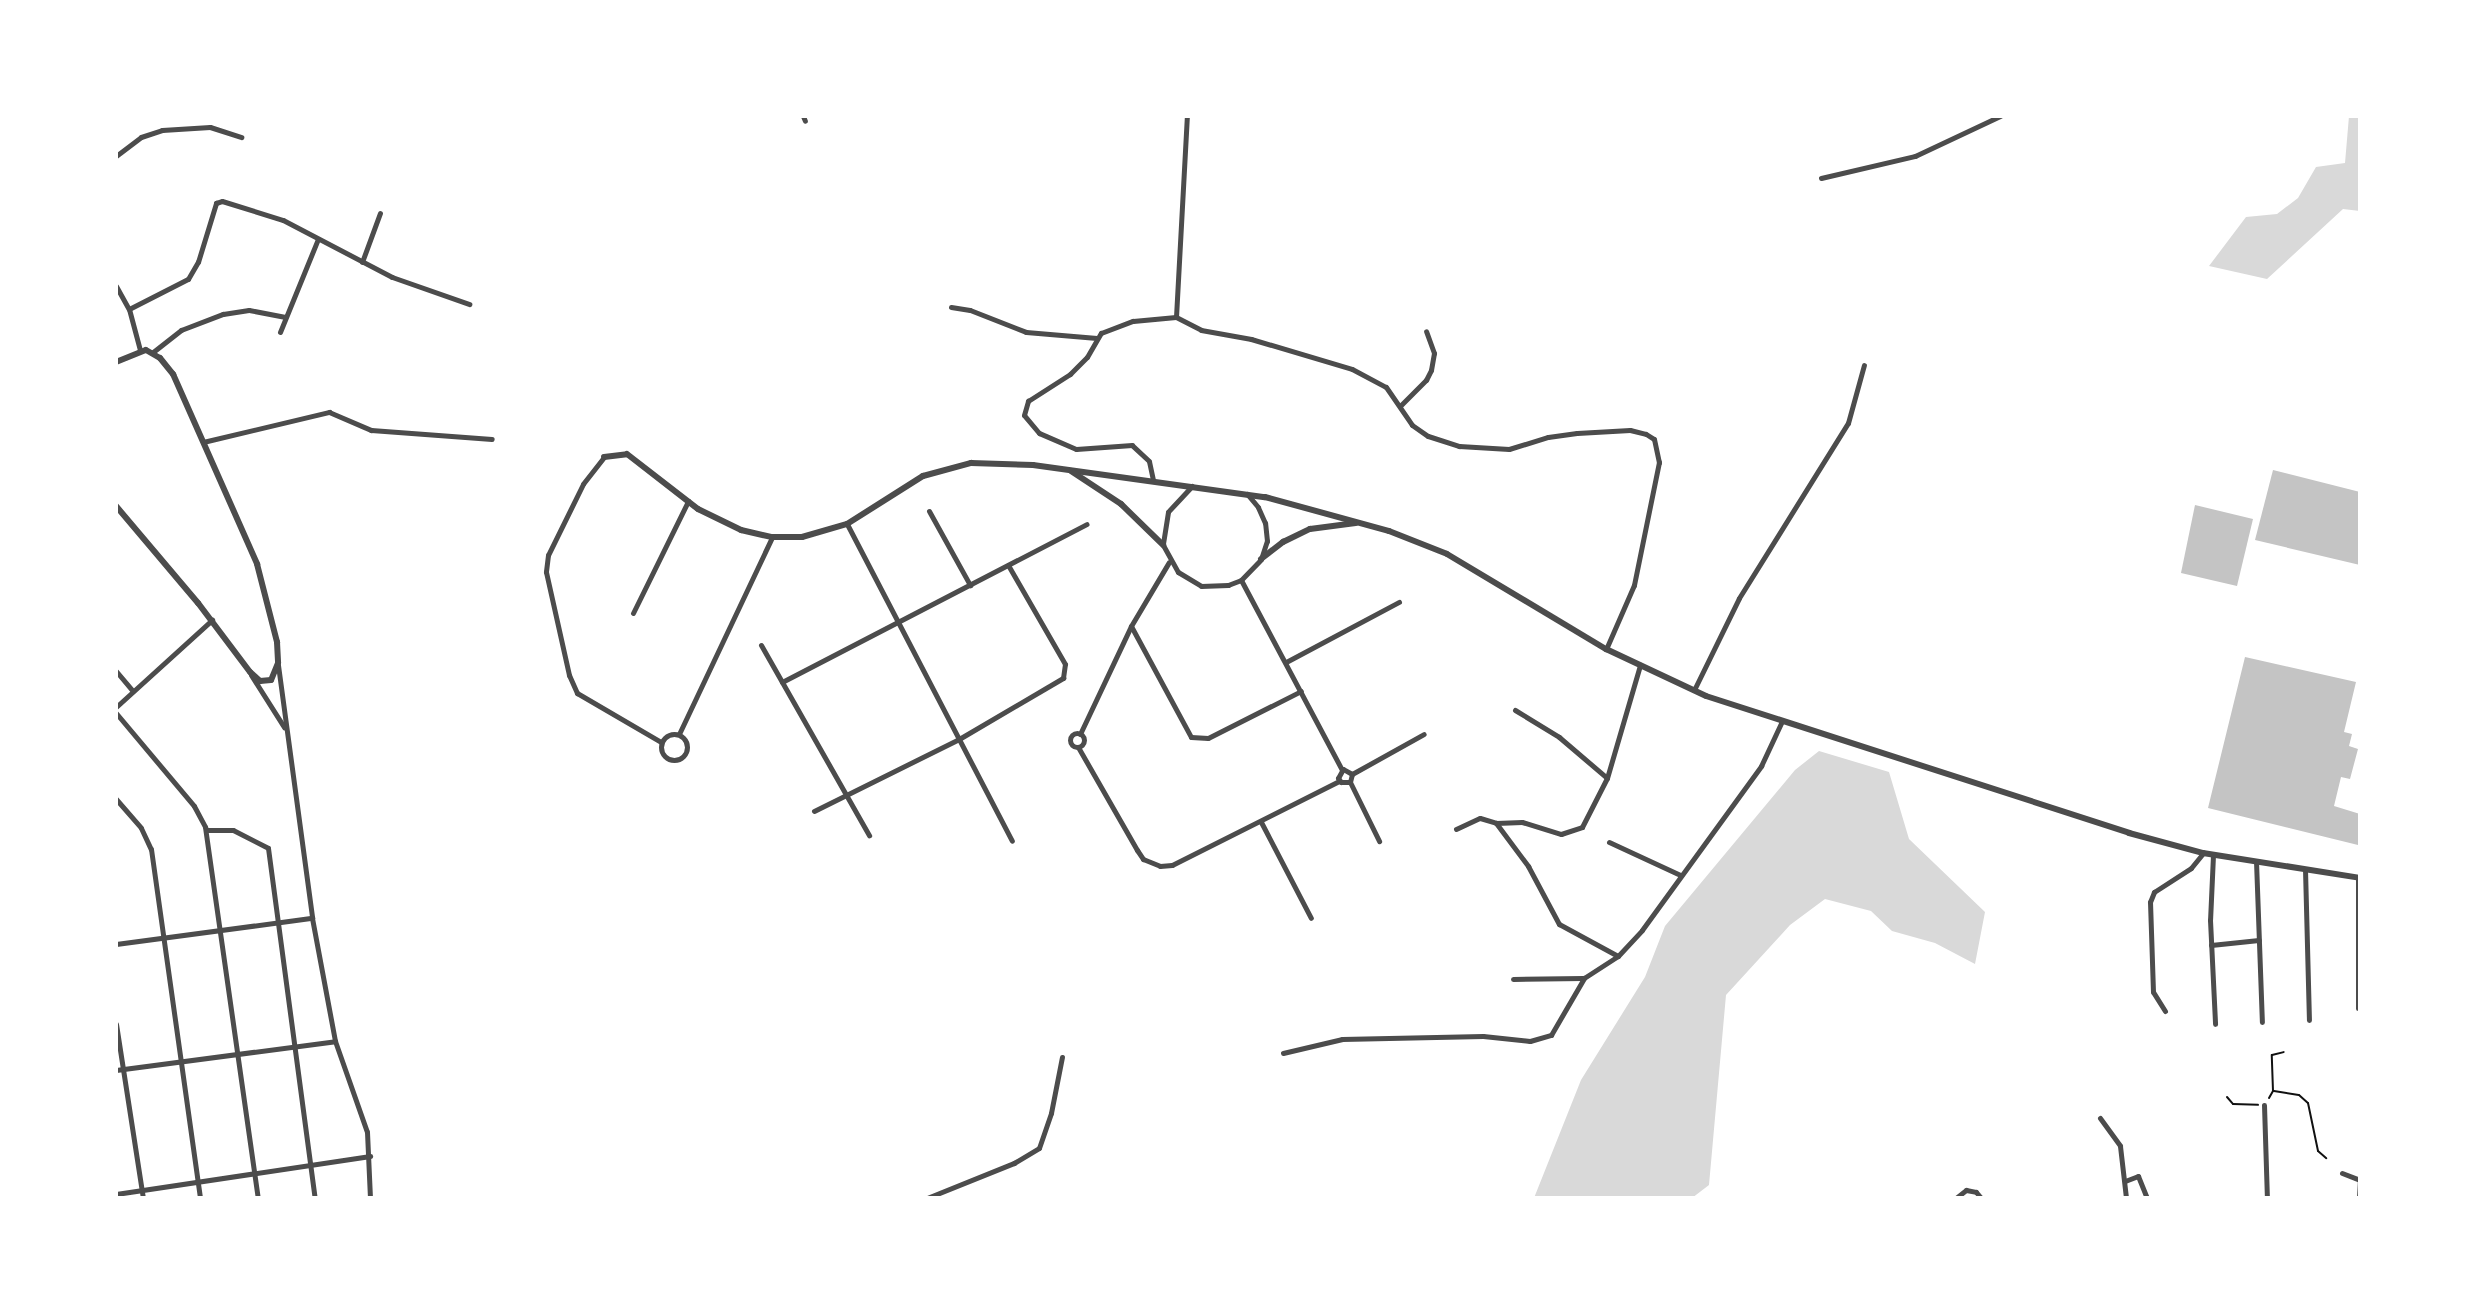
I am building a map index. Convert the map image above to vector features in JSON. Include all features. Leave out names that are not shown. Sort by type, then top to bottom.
[{"type":"street","points":[[210,116],[210,127]]},
{"type":"street","points":[[1176,317],[1187,116]]},
{"type":"street","points":[[1821,178],[1915,156],[2000,116]]},
{"type":"street","points":[[116,156],[132,142],[151,133],[210,127],[241,137]]},
{"type":"street","points":[[129,309],[188,279],[198,262],[218,202],[283,220],[392,277],[469,304]]},
{"type":"street","points":[[362,262],[380,213]]},
{"type":"street","points":[[280,332],[318,239]]},
{"type":"street","points":[[116,286],[129,309],[140,350]]},
{"type":"street","points":[[951,307],[970,310],[1026,332],[1097,338]]},
{"type":"street","points":[[153,352],[181,330],[223,314],[249,310],[285,317]]},
{"type":"street","points":[[1153,480],[1149,461],[1132,445],[1076,449],[1039,433],[1024,415],[1028,401],[1070,374],[1087,357],[1097,338],[1109,329],[1133,321],[1176,317],[1201,330],[1251,339],[1352,369],[1386,387],[1412,425],[1428,436],[1473,448],[1509,449],[1548,437],[1630,430],[1654,439],[1659,462],[1634,585],[1606,649]]},
{"type":"street","points":[[1400,406],[1431,370],[1434,353],[1426,331]]},
{"type":"street","points":[[116,362],[140,350],[153,352],[173,374],[257,564],[273,621],[312,918],[335,1041],[367,1132],[370,1198]]},
{"type":"street","points":[[1694,690],[1739,598],[1848,423],[1864,365]]},
{"type":"street","points":[[203,442],[329,412],[371,430],[492,439]]},
{"type":"street","points":[[679,734],[687,748],[681,758],[665,757],[661,742],[577,693],[569,675],[546,572],[548,555],[583,484],[604,457],[627,454],[720,522],[772,537],[811,535],[847,524],[912,482],[947,468],[994,463],[1068,469],[1245,493],[1363,523],[1420,542],[1476,568],[1606,649],[1694,690],[1782,721],[2087,820],[2203,853],[2359,878],[2358,1008]]},
{"type":"street","points":[[1068,469],[1121,504],[1163,545],[1169,562],[1201,586],[1215,587],[1241,580],[1283,542],[1310,529],[1363,523]]},
{"type":"street","points":[[1163,545],[1168,512],[1193,486]]},
{"type":"street","points":[[1245,493],[1258,507],[1265,523],[1267,541],[1261,559]]},
{"type":"street","points":[[633,613],[688,501]]},
{"type":"street","points":[[116,506],[212,620],[250,672],[287,732]]},
{"type":"street","points":[[929,511],[970,585]]},
{"type":"street","points":[[847,524],[1012,841]]},
{"type":"street","points":[[782,682],[1087,524]]},
{"type":"street","points":[[679,734],[772,537]]},
{"type":"street","points":[[1080,734],[1131,626],[1169,562]]},
{"type":"street","points":[[814,811],[959,739],[1059,681],[1065,674],[1065,664],[1008,565]]},
{"type":"street","points":[[1241,580],[1342,770],[1352,774]]},
{"type":"street","points":[[1286,662],[1399,602]]},
{"type":"street","points":[[212,620],[116,710],[194,806],[206,830],[258,1198]]},
{"type":"street","points":[[1131,626],[1191,737],[1208,738],[1301,691]]},
{"type":"street","points":[[761,645],[869,835]]},
{"type":"street","points":[[250,672],[266,682],[274,677],[278,663]]},
{"type":"street","points":[[1456,829],[1480,818],[1496,823],[1522,822],[1561,834],[1582,827],[1607,778],[1640,665]]},
{"type":"street","points":[[116,671],[133,691]]},
{"type":"street","points":[[1515,710],[1559,737],[1607,778]]},
{"type":"street","points":[[1283,1053],[1342,1039],[1483,1036],[1541,1040],[1558,1026],[1584,978],[1618,956],[1642,930],[1761,766],[1782,721]]},
{"type":"street","points":[[661,742],[668,734],[679,734]]},
{"type":"street","points":[[1080,734],[1073,734],[1070,739],[1078,747],[1137,850],[1151,864],[1172,865],[1339,781],[1350,782]]},
{"type":"street","points":[[1078,747],[1084,741],[1080,734]]},
{"type":"street","points":[[1379,841],[1350,782],[1352,774],[1424,734]]},
{"type":"street","points":[[1339,781],[1342,770]]},
{"type":"street","points":[[116,799],[141,828],[151,849],[200,1198]]},
{"type":"street","points":[[1261,822],[1311,918]]},
{"type":"street","points":[[1496,823],[1528,866],[1559,924],[1618,956]]},
{"type":"street","points":[[206,830],[233,830],[268,848],[315,1198]]},
{"type":"street","points":[[1609,842],[1680,875]]},
{"type":"street","points":[[2165,1011],[2157,1003],[2152,985],[2150,902],[2154,892],[2191,868],[2203,853]]},
{"type":"street","points":[[2213,855],[2211,945],[2215,1024]]},
{"type":"street","points":[[2256,861],[2262,1022]]},
{"type":"street","points":[[2305,869],[2309,1020]]},
{"type":"street","points":[[116,944],[312,918]]},
{"type":"street","points":[[2211,945],[2259,940]]},
{"type":"street","points":[[1513,979],[1584,978]]},
{"type":"street","points":[[116,1024],[143,1198]]},
{"type":"street","points":[[116,1070],[335,1041]]},
{"type":"street","points":[[927,1198],[1014,1163],[1039,1148],[1051,1113],[1062,1057]]},
{"type":"street","points":[[2264,1105],[2267,1198]]},
{"type":"street","points":[[2100,1118],[2119,1143],[2126,1198]]},
{"type":"street","points":[[116,1194],[370,1156]]},
{"type":"street","points":[[2342,1173],[2360,1180],[2359,1198]]},
{"type":"street","points":[[2125,1181],[2138,1176],[2147,1198]]},
{"type":"street","points":[[1956,1198],[1966,1190],[1976,1192],[1981,1198]]},
{"type":"path","points":[[2227,1097],[2233,1104],[2264,1105],[2273,1091],[2272,1055],[2284,1052]]},
{"type":"path","points":[[2273,1091],[2299,1095],[2308,1103],[2318,1151],[2326,1158]]},
{"type":"shaded area","points":[[2349,116],[2360,116],[2360,211],[2343,209],[2267,279],[2209,266],[2246,217],[2277,214],[2298,198],[2316,167],[2345,163]]},
{"type":"shaded area","points":[[1819,751],[1889,772],[1909,839],[1985,912],[1975,964],[1935,943],[1892,931],[1871,911],[1825,899],[1790,925],[1726,995],[1709,1185],[1692,1198],[1534,1198],[1581,1080],[1645,977],[1665,926],[1795,770]]},
{"type":"building","points":[[2273,470],[2360,492],[2360,565],[2255,540]]},
{"type":"building","points":[[2195,505],[2253,519],[2237,586],[2181,573]]},
{"type":"building","points":[[2245,657],[2356,682],[2344,732],[2352,734],[2349,746],[2358,749],[2350,779],[2341,777],[2334,806],[2360,814],[2358,845],[2208,808]]}]
